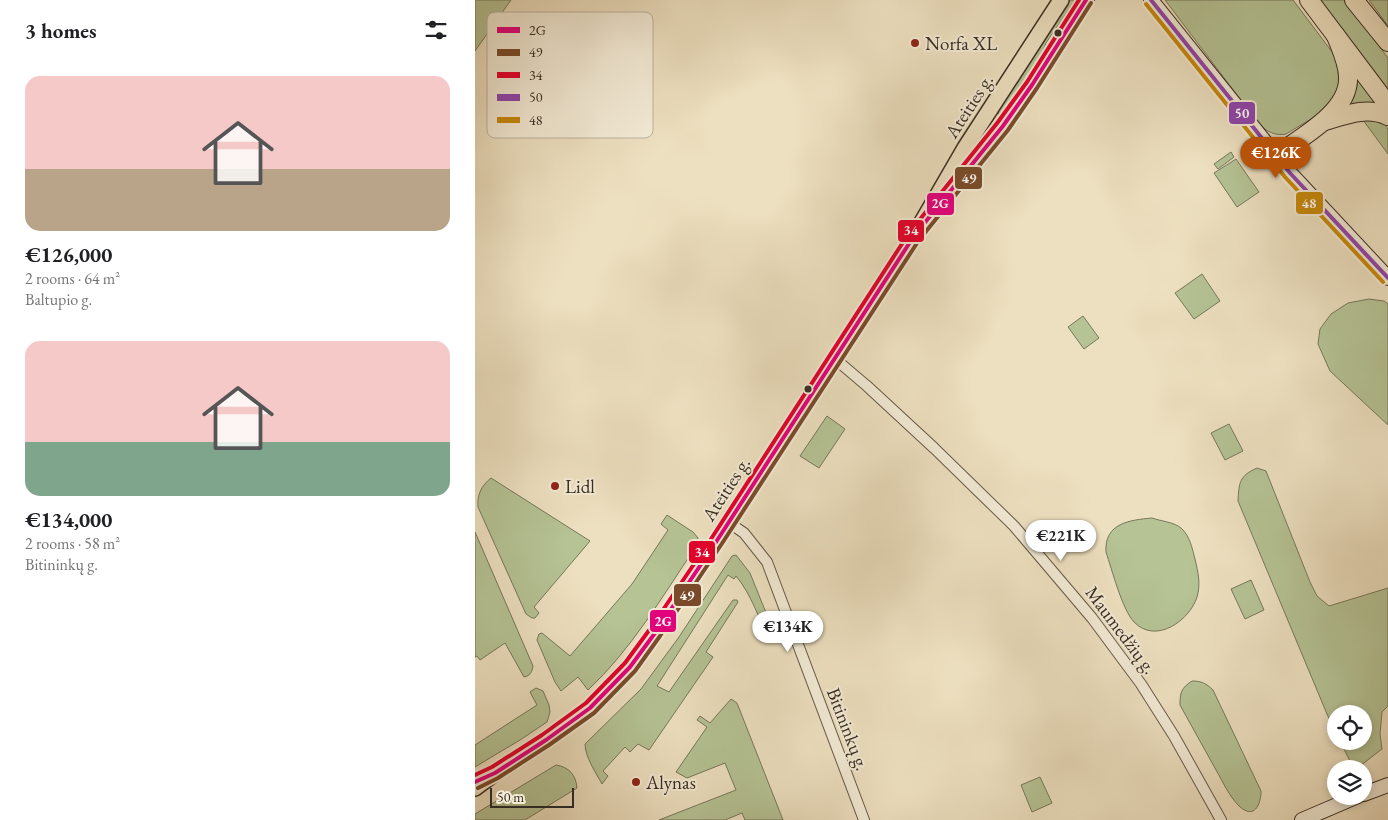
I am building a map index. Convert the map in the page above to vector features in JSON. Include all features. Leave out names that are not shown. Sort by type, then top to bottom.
[{"type":"highway","points":[[1309,0],[1388,105]]},
{"type":"highway","points":[[1355,0],[1388,41]]},
{"type":"highway","points":[[1365,0],[1388,41]]},
{"type":"highway","points":[[1275,156],[1324,122],[1345,94],[1348,85],[1348,75],[1337,36]]},
{"type":"highway","points":[[1324,122],[1359,112],[1375,111],[1388,116]]},
{"type":"main road","name":"Ateities g.","points":[[475,788],[590,708],[630,667],[655,633],[914,236],[965,148],[1061,0]]},
{"type":"main road","name":"Ateities g.","points":[[914,236],[1003,126],[1032,85],[1086,0]]},
{"type":"main road","points":[[988,112],[1003,126]]},
{"type":"main road","name":"Ateities g.","points":[[475,782],[495,773]]},
{"type":"street","points":[[1151,0],[1275,156],[1326,214],[1388,278]]},
{"type":"street","name":"Maumedžių g.","points":[[834,358],[891,408],[1014,526],[1092,618],[1141,684],[1174,736],[1221,820]]},
{"type":"street","name":"Bitininkų g.","points":[[728,522],[744,533],[767,562],[864,820]]},
{"type":"street","points":[[1372,791],[1388,785]]},
{"type":"street","points":[[1302,820],[1337,805]]},
{"type":"green space","points":[[475,0],[511,0],[503,12],[487,12],[487,34],[475,51]]},
{"type":"green space","points":[[1070,0],[1075,0],[1046,43],[1039,61],[1003,115],[999,115],[998,109]]},
{"type":"green space","points":[[1165,0],[1293,0],[1339,61],[1342,83],[1326,110],[1286,134],[1271,133],[1259,124]]},
{"type":"green space","points":[[1319,0],[1344,0],[1388,58],[1388,94]]},
{"type":"green space","points":[[1369,0],[1388,0],[1388,26]]},
{"type":"green space","points":[[1356,77],[1378,106],[1342,110]]},
{"type":"green space","points":[[1360,116],[1382,121],[1388,129],[1388,154]]},
{"type":"green space","points":[[1231,152],[1234,157],[1218,169],[1214,164]]},
{"type":"green space","points":[[1236,159],[1259,192],[1237,207],[1214,173]]},
{"type":"green space","points":[[1202,274],[1220,301],[1194,319],[1175,293]]},
{"type":"green space","points":[[1369,299],[1384,301],[1388,304],[1388,425],[1330,371],[1318,344],[1320,329],[1331,314],[1348,303]]},
{"type":"green space","points":[[1083,316],[1099,338],[1084,349],[1068,327]]},
{"type":"green space","points":[[827,416],[845,429],[819,468],[800,456]]},
{"type":"green space","points":[[1229,424],[1243,451],[1225,460],[1211,433]]},
{"type":"green space","points":[[1257,468],[1266,471],[1317,596],[1329,606],[1388,588],[1388,706],[1382,712],[1380,734],[1382,749],[1368,760],[1350,760],[1344,750],[1372,750],[1372,705],[1327,705],[1327,714],[1238,501],[1241,481]]},
{"type":"green space","points":[[491,478],[590,541],[534,607],[539,613],[535,618],[526,614],[478,507],[480,491]]},
{"type":"green space","points":[[667,515],[693,532],[698,538],[695,548],[632,640],[604,674],[588,690],[578,677],[561,691],[555,682],[537,640],[539,634],[542,633],[570,656],[632,584],[668,530],[661,524]]},
{"type":"green space","points":[[1152,518],[1175,524],[1184,531],[1192,546],[1199,583],[1197,597],[1187,614],[1171,627],[1152,631],[1134,622],[1125,608],[1106,552],[1109,535],[1114,529],[1127,522]]},
{"type":"green space","points":[[475,532],[533,666],[528,676],[524,677],[505,643],[480,660],[477,656],[475,657]]},
{"type":"green space","points":[[736,555],[750,573],[775,635],[768,639],[746,590],[736,576],[734,579],[728,575],[657,686],[669,692],[733,600],[737,600],[738,602],[706,652],[713,657],[649,750],[638,744],[630,752],[625,747],[603,771],[608,776],[602,784],[589,759],[585,744],[641,689],[679,637],[732,556]]},
{"type":"green space","points":[[1251,580],[1264,610],[1245,619],[1231,589]]},
{"type":"green space","points":[[1192,681],[1203,683],[1213,690],[1261,791],[1258,806],[1253,811],[1244,810],[1232,798],[1180,705],[1182,691]]},
{"type":"green space","points":[[536,688],[543,691],[549,705],[550,712],[547,722],[475,767],[475,745],[537,705],[530,692]]},
{"type":"green space","points":[[731,699],[737,703],[783,820],[745,820],[742,813],[725,820],[659,820],[736,790],[725,763],[687,778],[676,772],[707,727],[697,720],[700,716],[710,723]]},
{"type":"green space","points":[[556,765],[571,772],[577,788],[525,820],[475,820],[475,814]]},
{"type":"green space","points":[[1040,777],[1052,803],[1032,812],[1021,785]]},
{"type":"transit line","name":"34","points":[[475,775],[492,767],[542,735],[586,703],[625,663],[711,539],[909,233],[998,122],[1027,82],[1079,0]]},
{"type":"transit line","name":"2G","points":[[475,782],[495,773],[546,740],[590,708],[630,667],[716,542],[914,236],[1003,126],[1032,85],[1086,0]]},
{"type":"transit line","name":"50","points":[[1151,0],[1290,173],[1388,278]]},
{"type":"transit line","name":"49","points":[[478,788],[498,778],[594,713],[635,671],[721,545],[919,240],[1008,130],[1091,3]]},
{"type":"transit line","name":"48","points":[[1146,4],[1285,177],[1383,282]]},
{"type":"place","name":"Norfa XL","points":[[915,43]]},
{"type":"place","name":"Lidl","points":[[555,486]]},
{"type":"place","name":"Alynas","points":[[636,782]]}]
